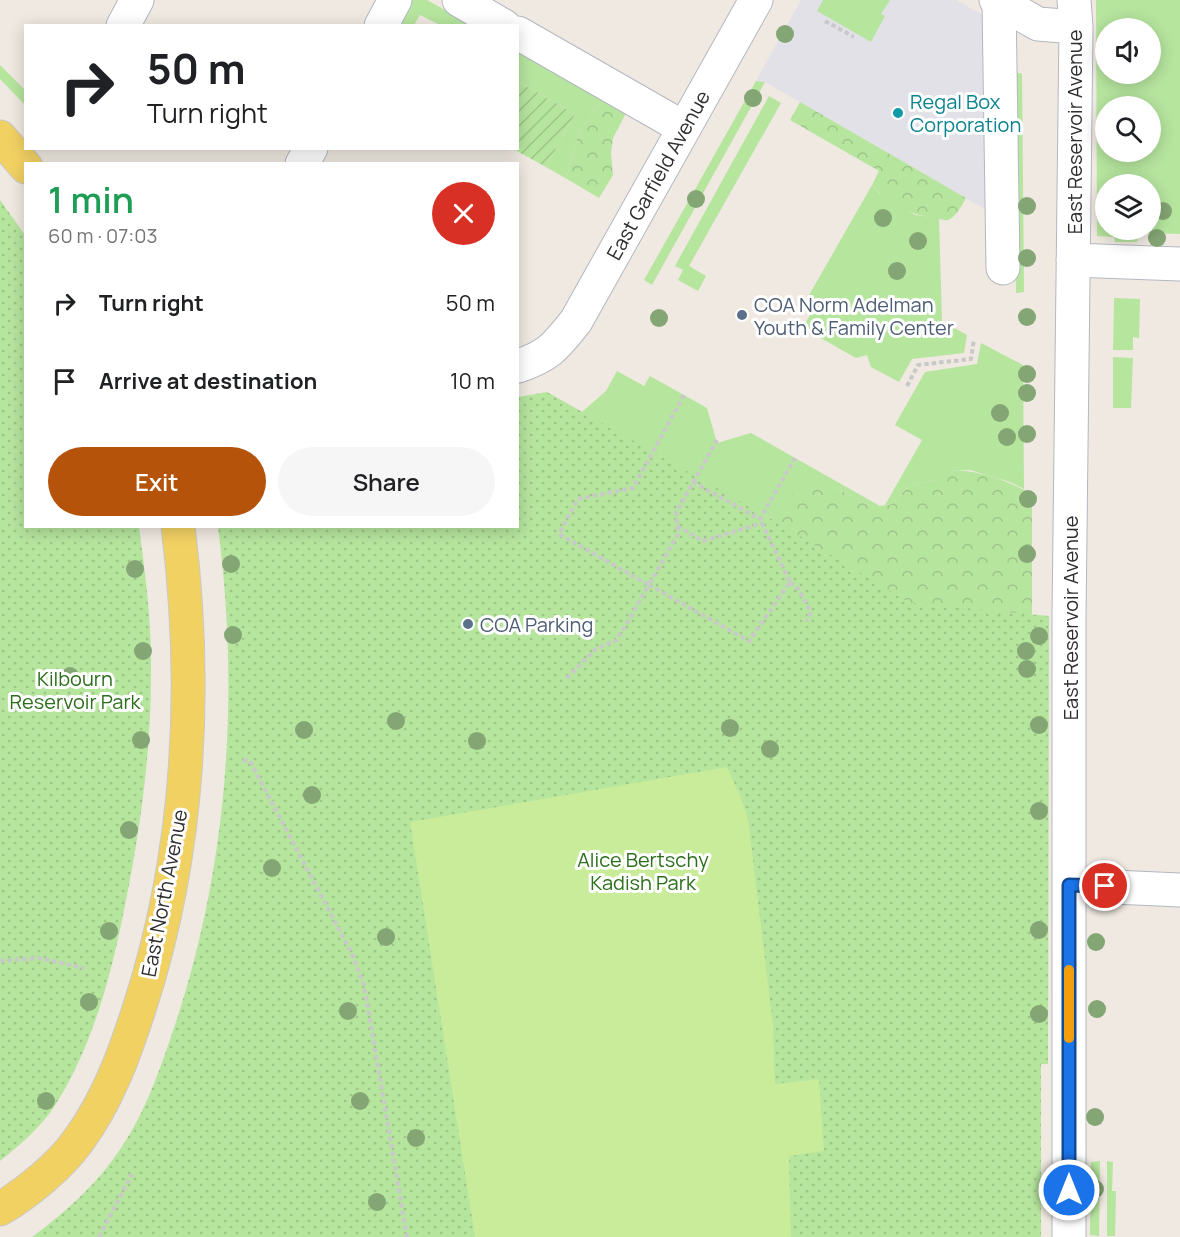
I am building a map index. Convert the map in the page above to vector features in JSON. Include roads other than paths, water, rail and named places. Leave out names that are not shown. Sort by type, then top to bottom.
[{"type":"main road","points":[[0,137],[24,165]]},
{"type":"main road","name":"East North Avenue","points":[[0,1209],[44,1176],[78,1142],[106,1096],[128,1046],[159,940],[177,837],[188,733],[189,672],[184,575],[178,528]]},
{"type":"street","points":[[124,24],[137,0]]},
{"type":"street","points":[[382,24],[395,0]]},
{"type":"street","points":[[459,0],[501,24]]},
{"type":"street","name":"East Garfield Avenue","points":[[519,366],[539,359],[555,347],[576,321],[756,0]]},
{"type":"street","points":[[997,1],[1038,24],[1075,14]]},
{"type":"street","points":[[997,1],[1003,268]]},
{"type":"street","name":"East Reservoir Avenue","points":[[1069,1237],[1069,617],[1075,14]]},
{"type":"street","points":[[519,34],[684,128]]},
{"type":"street","points":[[1073,260],[1180,264]]},
{"type":"street","points":[[1069,885],[1180,890]]},
{"type":"place","name":"Regal Box Corporation","points":[[898,113]]},
{"type":"place","name":"COA Norm Adelman Youth & Family Center","points":[[742,315]]},
{"type":"place","name":"COA Parking","points":[[468,624]]},
{"type":"park label","name":"Kilbourn Reservoir Park","points":[[75,690]]},
{"type":"park label","name":"Alice Bertschy Kadish Park","points":[[643,870]]}]
